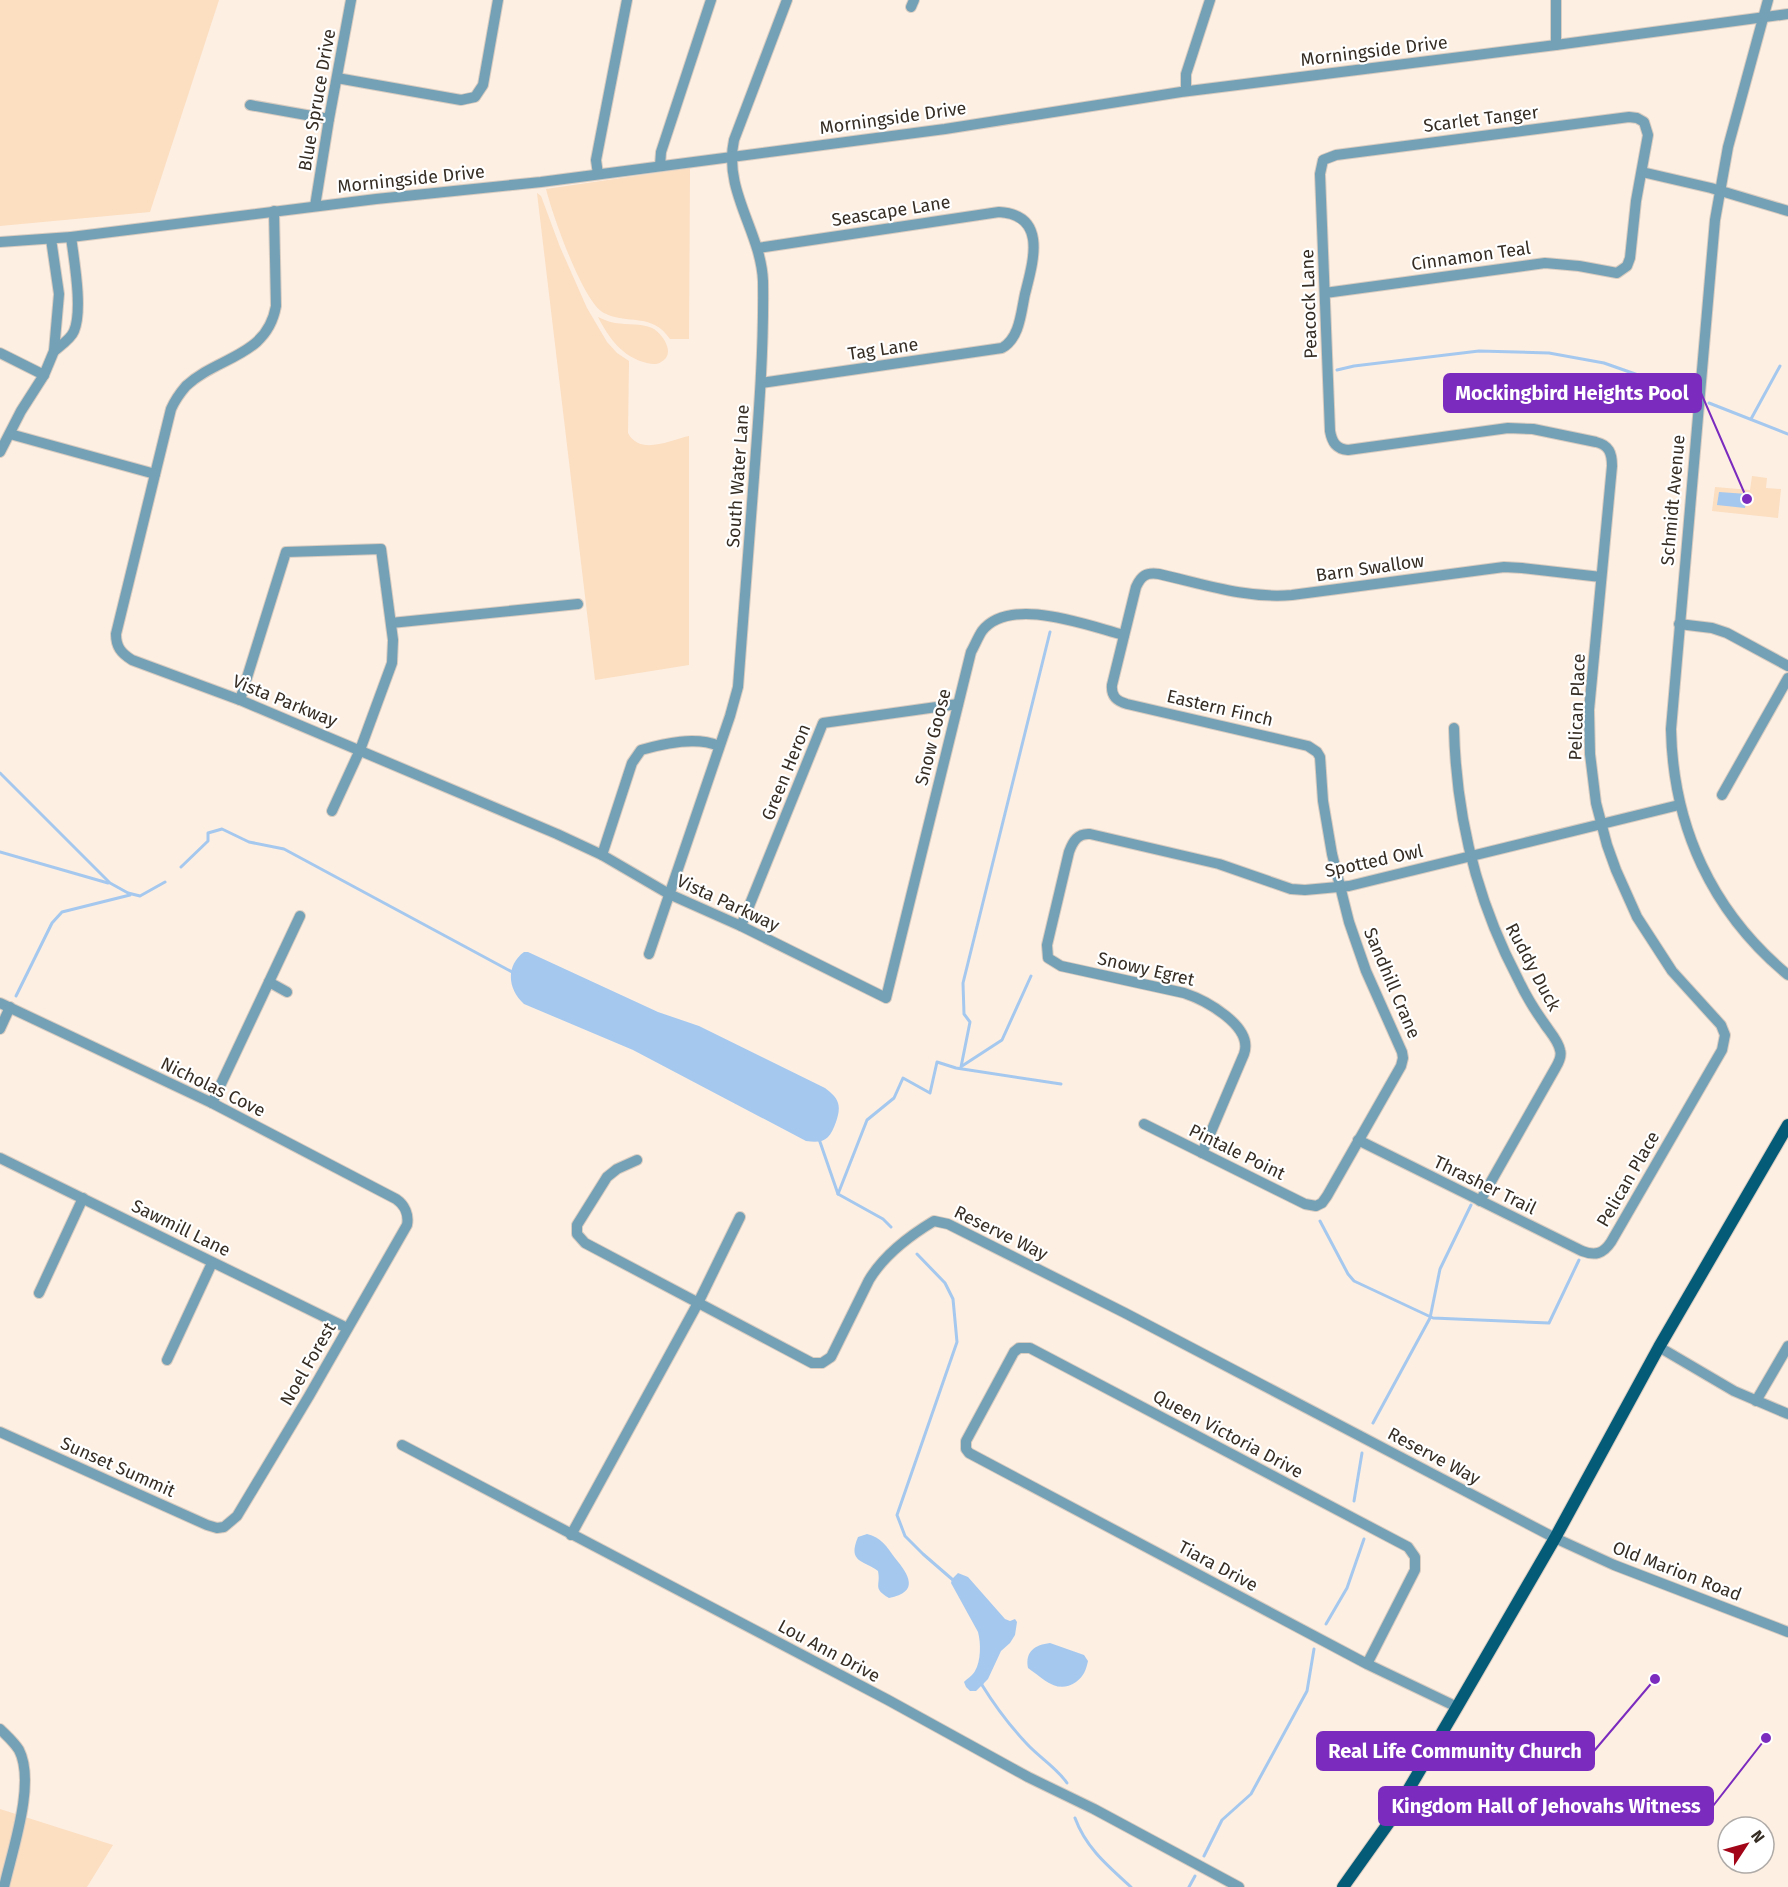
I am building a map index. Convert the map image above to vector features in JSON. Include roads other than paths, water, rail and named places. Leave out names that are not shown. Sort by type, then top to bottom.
[{"type":"main road","points":[[1343,1887],[1390,1821],[1457,1707],[1555,1538],[1659,1347],[1788,1125]]},
{"type":"street","name":"Blue Spruce Drive","points":[[315,207],[351,0]]},
{"type":"street","points":[[337,78],[461,100],[475,97],[483,85],[498,0]]},
{"type":"street","points":[[598,174],[596,160],[627,0]]},
{"type":"street","points":[[660,166],[661,152],[711,0]]},
{"type":"street","name":"South Water Lane","points":[[649,954],[738,687],[761,383],[763,281],[758,248],[738,198],[731,157],[734,140],[787,0]]},
{"type":"street","points":[[1186,91],[1186,74],[1210,0]]},
{"type":"street","points":[[1556,0],[1557,45]]},
{"type":"street","name":"Schmidt Avenue","points":[[1768,0],[1728,147],[1712,248],[1671,729],[1672,763],[1680,805],[1699,861],[1717,893],[1749,937],[1788,975]]},
{"type":"street","name":"Morningside Drive","points":[[0,242],[71,237],[376,199],[541,182],[945,129],[1186,91],[1788,14]]},
{"type":"street","points":[[250,105],[329,119]]},
{"type":"street","name":"Scarlet Tanger","points":[[1323,160],[1336,155],[1629,117],[1644,122],[1648,135],[1642,172]]},
{"type":"street","name":"Peacock Lane","points":[[1323,160],[1320,174],[1330,431],[1336,445],[1348,450],[1508,428],[1533,429],[1596,442],[1609,449]]},
{"type":"street","points":[[1642,172],[1788,211]]},
{"type":"street","name":"Cinnamon Teal","points":[[1325,293],[1545,263],[1579,266],[1609,273],[1620,272],[1627,266],[1630,258],[1642,172]]},
{"type":"street","name":"Vista Parkway","points":[[274,211],[276,291],[274,318],[262,338],[196,378],[177,397],[171,409],[116,634],[119,650],[132,660],[240,699],[557,834],[602,855],[669,894],[741,926],[886,998]]},
{"type":"street","name":"Seascape Lane","points":[[758,248],[999,212],[1015,215],[1026,224],[1034,239],[1034,256],[1017,329],[1009,344]]},
{"type":"street","points":[[54,351],[74,333],[77,317],[78,300],[71,237]]},
{"type":"street","points":[[0,452],[21,411],[44,375],[54,351],[59,294],[51,238]]},
{"type":"street","name":"Tag Lane","points":[[761,383],[994,350],[1009,344]]},
{"type":"street","points":[[0,353],[44,375]]},
{"type":"street","points":[[10,434],[155,474]]},
{"type":"street","name":"Pelican Place","points":[[1599,1254],[1610,1244],[1722,1050],[1725,1040],[1721,1025],[1679,980],[1648,937],[1624,891],[1601,824],[1593,782],[1589,727],[1590,694],[1612,466],[1609,449]]},
{"type":"street","points":[[240,699],[286,552],[381,549],[391,623],[392,663],[360,750],[332,811]]},
{"type":"street","name":"Barn Swallow","points":[[1124,634],[1136,587],[1144,574],[1159,573],[1244,593],[1270,596],[1504,567],[1601,577]]},
{"type":"street","points":[[391,623],[578,604]]},
{"type":"street","name":"Snow Goose","points":[[886,998],[971,652],[982,630],[998,619],[1022,612],[1043,614],[1124,634]]},
{"type":"street","points":[[1679,624],[1712,628],[1726,633],[1788,666]]},
{"type":"street","name":"Eastern Finch","points":[[1124,634],[1112,685],[1114,698],[1127,704],[1308,746],[1317,752]]},
{"type":"street","points":[[1722,795],[1788,678]]},
{"type":"street","name":"Green Heron","points":[[741,926],[823,723],[958,704]]},
{"type":"street","name":"Ruddy Duck","points":[[1454,728],[1459,796],[1471,857],[1483,899],[1496,935],[1519,982],[1557,1042],[1561,1053],[1556,1067],[1480,1201]]},
{"type":"street","points":[[602,855],[632,763],[641,750],[694,741],[706,741],[719,746]]},
{"type":"street","name":"Sandhill Crane","points":[[1316,1206],[1327,1196],[1401,1066],[1403,1055],[1366,971],[1339,888],[1327,826],[1321,763],[1317,752]]},
{"type":"street","name":"Spotted Owl","points":[[1048,958],[1047,945],[1070,852],[1078,837],[1085,834],[1212,862],[1291,889],[1339,888],[1680,805]]},
{"type":"street","points":[[212,1103],[300,916]]},
{"type":"street","name":"Snowy Egret","points":[[1048,958],[1061,966],[1194,996],[1214,1006],[1240,1030],[1246,1049],[1202,1153]]},
{"type":"street","points":[[269,982],[287,992]]},
{"type":"street","points":[[0,1029],[5,1005]]},
{"type":"street","name":"Nicholas Cove","points":[[5,1005],[212,1103],[396,1199],[406,1210]]},
{"type":"street","name":"Pintale Point","points":[[1144,1124],[1305,1204],[1316,1206]]},
{"type":"street","name":"Thrasher Trail","points":[[1358,1140],[1582,1251],[1599,1254]]},
{"type":"street","name":"Sawmill Lane","points":[[0,1158],[347,1328]]},
{"type":"street","name":"Reserve Way","points":[[637,1160],[617,1169],[607,1177],[577,1225],[578,1234],[585,1243],[812,1363],[822,1364],[831,1357],[876,1269],[898,1246],[934,1221],[948,1224],[1135,1318],[1555,1538]]},
{"type":"street","points":[[39,1293],[83,1198]]},
{"type":"street","name":"Noel Forest","points":[[224,1527],[237,1516],[309,1396],[407,1225],[406,1210]]},
{"type":"street","points":[[572,1535],[698,1303],[740,1217]]},
{"type":"street","points":[[167,1360],[212,1263]]},
{"type":"street","points":[[1756,1401],[1788,1346]]},
{"type":"street","points":[[1659,1347],[1719,1383],[1788,1413]]},
{"type":"street","name":"Queen Victoria Drive","points":[[966,1449],[966,1441],[1011,1357],[1019,1348],[1030,1348],[1408,1547],[1415,1557],[1415,1570],[1368,1664]]},
{"type":"street","name":"Sunset Summit","points":[[0,1432],[207,1525],[224,1527]]},
{"type":"street","name":"Lou Ann Drive","points":[[402,1445],[1239,1887]]},
{"type":"street","name":"Tiara Drive","points":[[966,1449],[993,1467],[1368,1664],[1457,1707]]},
{"type":"street","name":"Old Marion Road","points":[[1555,1538],[1614,1565],[1788,1632]]},
{"type":"street","points":[[0,1729],[14,1743],[22,1758],[26,1777],[22,1810],[4,1887]]},
{"type":"water","points":[[1719,492],[1747,494],[1745,508],[1717,505]]},
{"type":"water","points":[[524,952],[658,1012],[699,1026],[825,1088],[834,1096],[839,1105],[834,1128],[822,1141],[806,1141],[633,1050],[524,1004],[512,985],[511,971]]},
{"type":"water","points":[[867,1534],[883,1543],[904,1571],[909,1582],[905,1592],[889,1598],[884,1595],[878,1586],[878,1571],[856,1556],[855,1545],[858,1537]]},
{"type":"water","points":[[958,1573],[968,1577],[1005,1619],[1010,1621],[1015,1619],[1017,1622],[1015,1635],[1001,1651],[988,1679],[976,1691],[970,1691],[964,1682],[977,1667],[980,1652],[979,1636],[951,1583]]},
{"type":"water","points":[[1050,1643],[1084,1655],[1088,1661],[1081,1677],[1069,1686],[1051,1684],[1028,1668],[1028,1657],[1032,1650]]},
{"type":"waterway","points":[[1337,370],[1479,351],[1549,353],[1604,363],[1675,388]]},
{"type":"waterway","points":[[1751,419],[1780,366]]},
{"type":"waterway","points":[[1709,403],[1788,434]]},
{"type":"waterway","points":[[961,1067],[970,1022],[964,1014],[963,983],[1050,632]]},
{"type":"waterway","points":[[0,773],[110,883],[128,893],[140,896],[165,882]]},
{"type":"waterway","points":[[181,867],[208,841],[208,833],[222,829],[249,842],[284,849],[514,973]]},
{"type":"waterway","points":[[0,852],[108,883]]},
{"type":"waterway","points":[[16,996],[52,923],[62,912],[130,895]]},
{"type":"waterway","points":[[962,1066],[1002,1040],[1031,976]]},
{"type":"waterway","points":[[891,1227],[883,1219],[838,1194],[867,1120],[894,1098],[903,1078],[930,1093],[937,1062],[956,1068],[1061,1084]]},
{"type":"waterway","points":[[819,1139],[838,1194]]},
{"type":"waterway","points":[[1373,1423],[1430,1318],[1440,1269],[1471,1205]]},
{"type":"waterway","points":[[1320,1221],[1354,1281],[1433,1318],[1549,1323],[1579,1260]]},
{"type":"waterway","points":[[917,1254],[945,1283],[953,1299],[957,1342],[897,1515],[905,1536],[953,1580]]},
{"type":"waterway","points":[[1354,1501],[1362,1453]]},
{"type":"waterway","points":[[1326,1624],[1347,1588],[1364,1539]]},
{"type":"waterway","points":[[1204,1856],[1222,1820],[1251,1794],[1307,1691],[1314,1649]]},
{"type":"waterway","points":[[982,1683],[1003,1716],[1032,1749],[1067,1783]]},
{"type":"waterway","points":[[1075,1818],[1091,1847],[1131,1887]]},
{"type":"waterway","points":[[1189,1887],[1195,1876]]},
{"type":"place","name":"Mockingbird Heights Pool","points":[[1747,499]]},
{"type":"place","name":"Real Life Community Church","points":[[1655,1679]]},
{"type":"place","name":"Kingdom Hall of Jehovahs Witness","points":[[1766,1738]]}]
